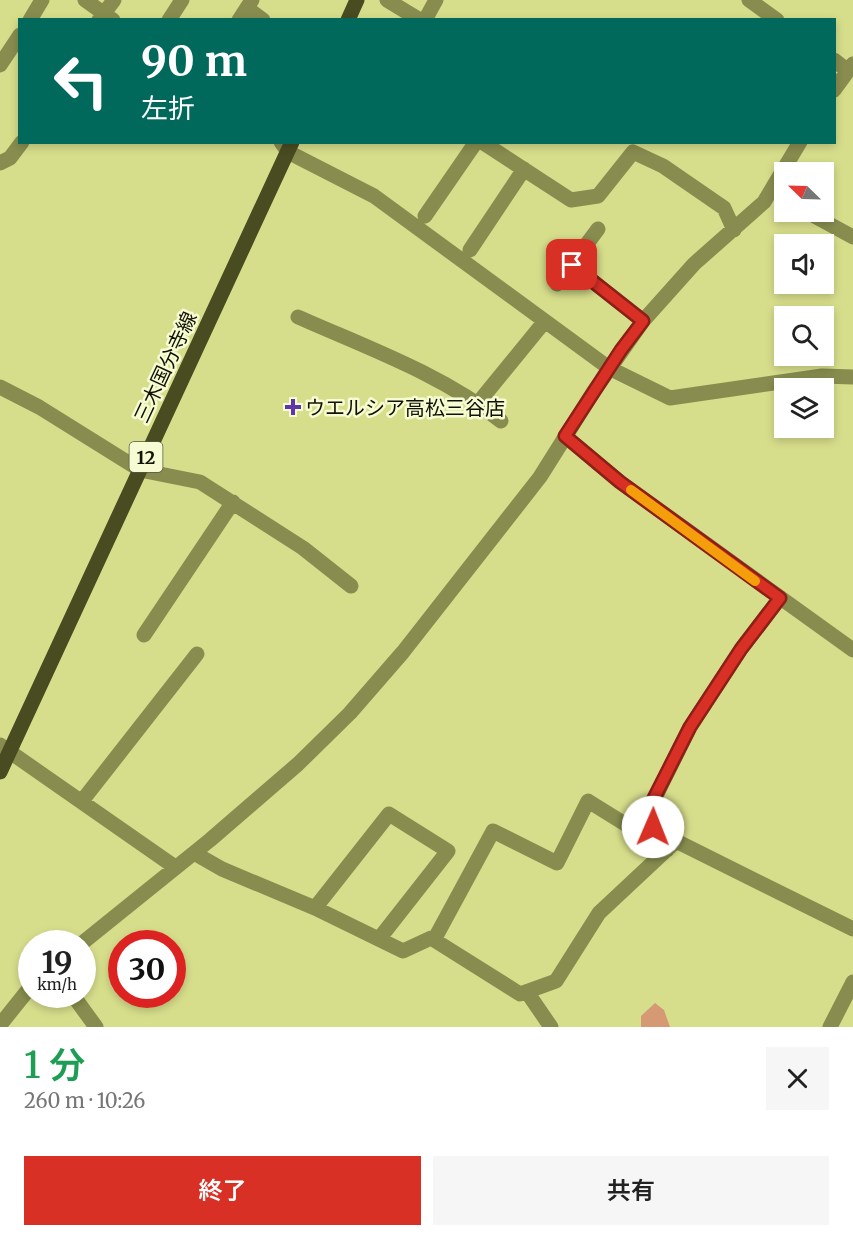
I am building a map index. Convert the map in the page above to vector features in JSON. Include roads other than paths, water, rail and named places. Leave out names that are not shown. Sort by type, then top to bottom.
[{"type":"main road","points":[[349,18],[357,0]]},
{"type":"main road","name":"三木国分寺線","points":[[0,772],[5,748],[140,470],[287,146]]},
{"type":"street","points":[[31,18],[42,0]]},
{"type":"street","points":[[86,0],[106,17],[114,0]]},
{"type":"street","points":[[170,18],[182,0]]},
{"type":"street","points":[[387,0],[418,18]]},
{"type":"street","points":[[423,18],[436,0]]},
{"type":"street","points":[[749,0],[774,18]]},
{"type":"street","points":[[246,9],[260,18]]},
{"type":"street","points":[[0,65],[18,38]]},
{"type":"street","points":[[836,61],[851,67],[836,87]]},
{"type":"street","points":[[0,163],[10,158],[20,144]]},
{"type":"street","points":[[425,216],[475,144]]},
{"type":"street","points":[[485,144],[571,200],[598,196],[633,152],[663,166],[724,208],[734,230]]},
{"type":"street","points":[[792,162],[799,144]]},
{"type":"street","points":[[287,146],[374,196],[609,368],[670,398],[822,376],[853,377]]},
{"type":"street","points":[[470,250],[524,169]]},
{"type":"street","points":[[96,932],[194,853],[297,764],[350,713],[403,652],[534,485],[609,368],[643,321],[694,264],[774,198]]},
{"type":"street","points":[[825,222],[853,237]]},
{"type":"street","points":[[557,285],[598,229]]},
{"type":"street","points":[[572,265],[643,321]]},
{"type":"street","points":[[298,317],[432,376],[478,403],[501,421]]},
{"type":"street","points":[[478,403],[545,321]]},
{"type":"street","points":[[0,387],[39,406],[140,470],[200,482],[303,548],[351,586]]},
{"type":"street","points":[[565,436],[620,482],[853,650]]},
{"type":"street","points":[[144,635],[233,502]]},
{"type":"street","points":[[662,847],[648,810],[690,727],[741,649],[780,598]]},
{"type":"street","points":[[82,801],[197,654]]},
{"type":"street","points":[[5,748],[175,867]]},
{"type":"street","points":[[434,940],[493,831],[557,863],[588,801],[662,847]]},
{"type":"street","points":[[315,908],[389,814],[448,851],[378,939]]},
{"type":"street","points":[[194,853],[222,869],[315,908],[403,951],[431,938],[520,994],[556,981],[599,913],[662,847],[676,841],[853,929]]},
{"type":"street","points":[[830,1027],[853,982]]},
{"type":"street","points":[[527,992],[551,1027]]},
{"type":"street","points":[[0,1024],[18,1002]]},
{"type":"street","points":[[82,1008],[96,1027]]},
{"type":"place","name":"ウエルシア高松三谷店","points":[[293,407]]}]
